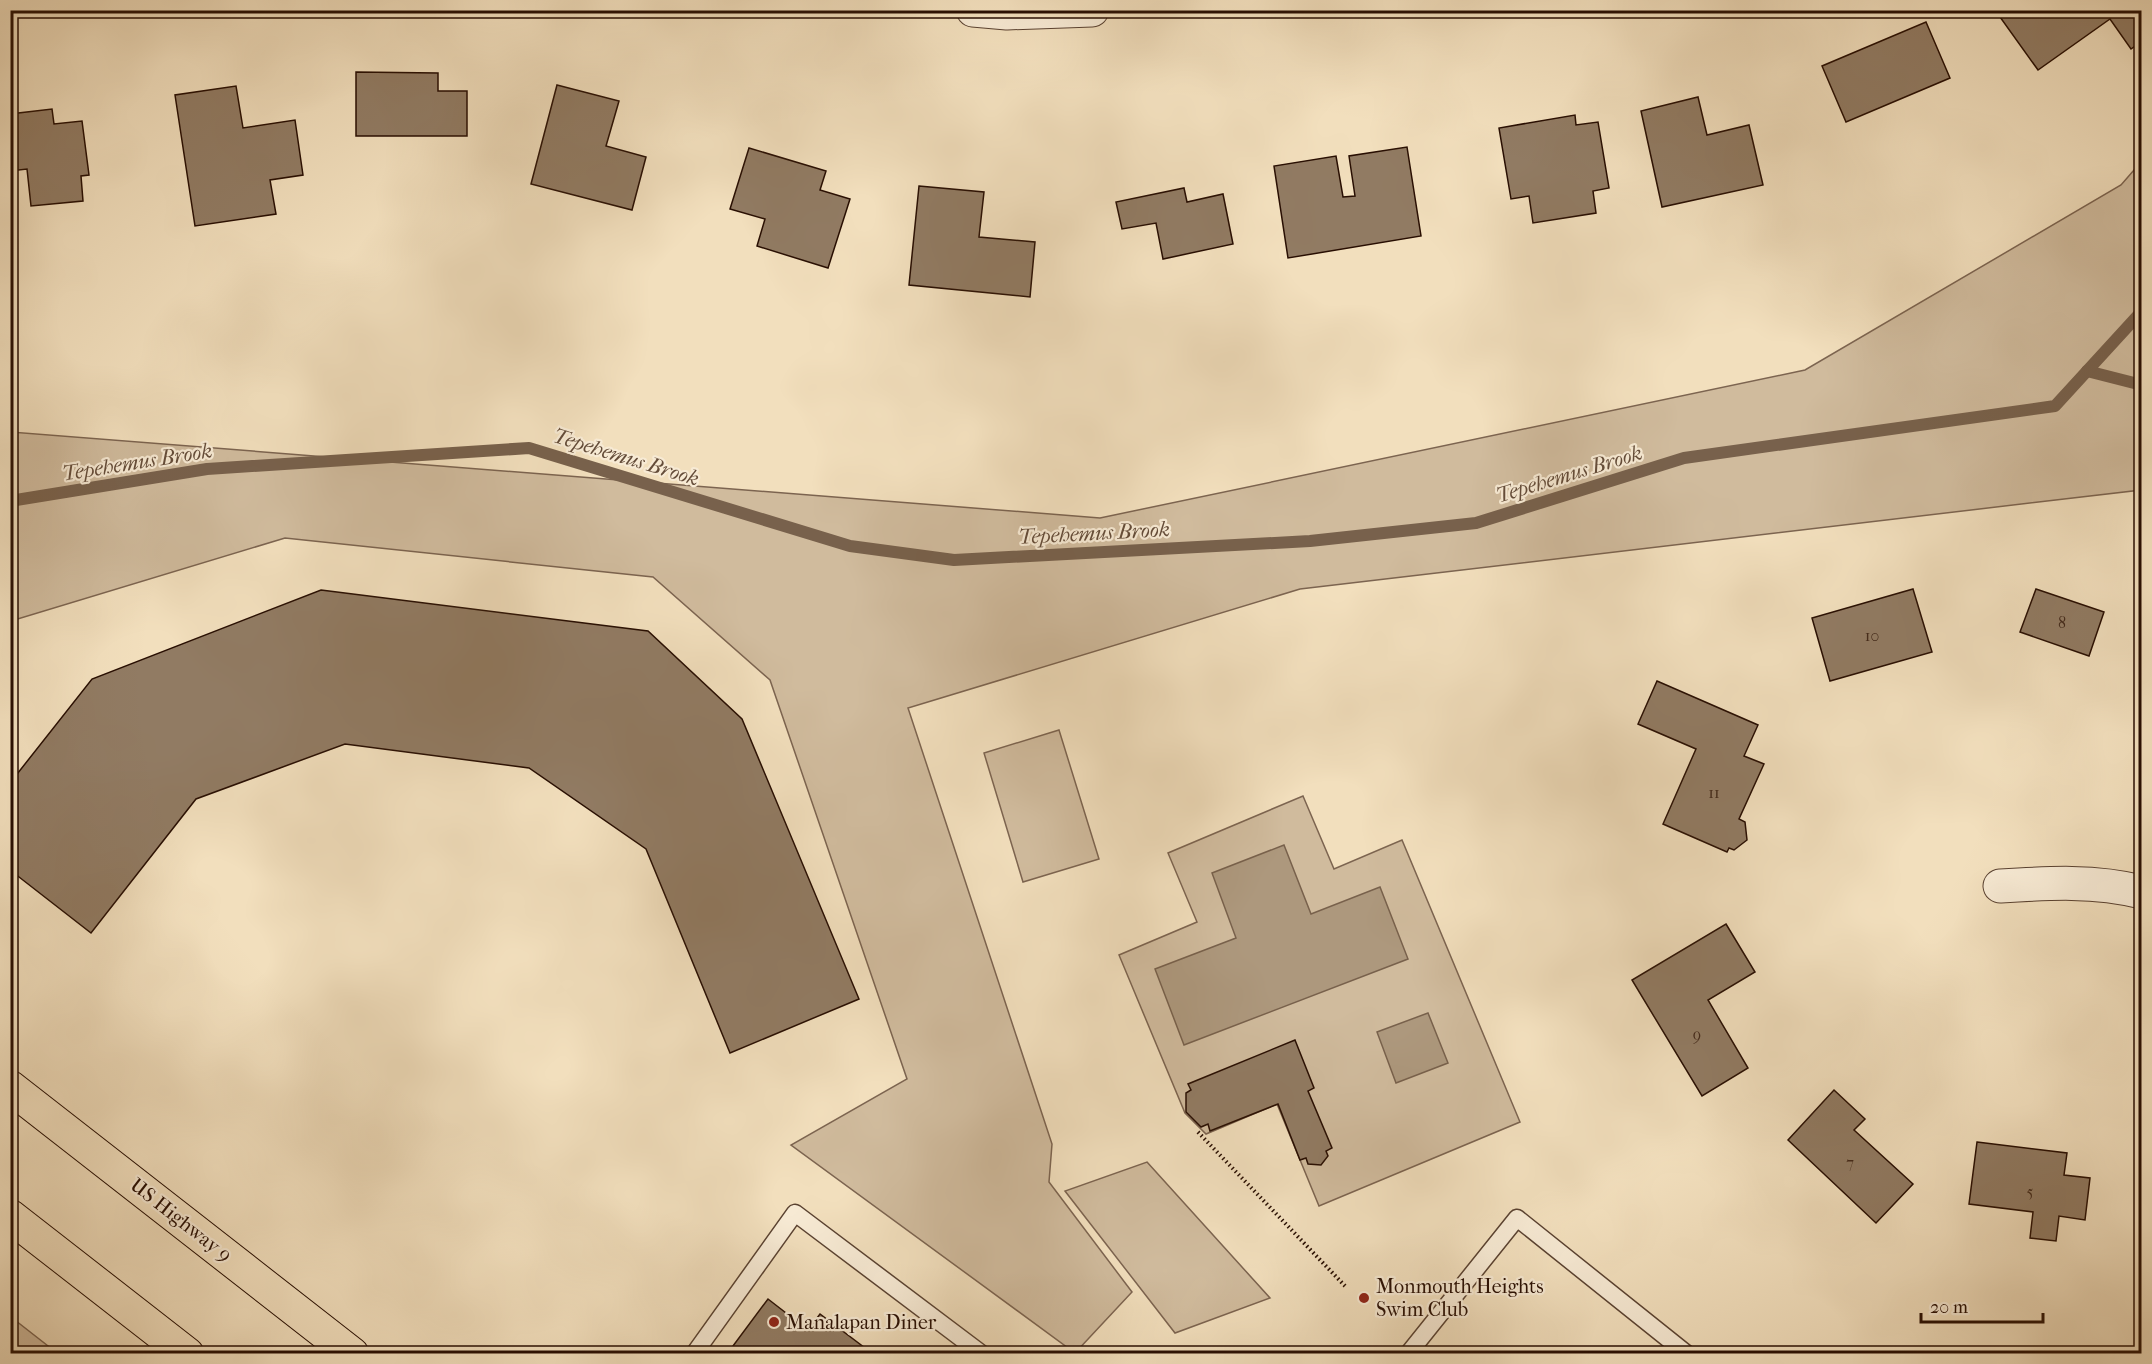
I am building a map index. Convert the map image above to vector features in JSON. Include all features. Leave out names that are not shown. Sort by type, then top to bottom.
[{"type":"highway","name":"US Highway 9","points":[[10,1087],[352,1353]]},
{"type":"highway","points":[[10,1216],[187,1353]]},
{"type":"street","points":[[973,10],[1007,13],[1092,10]]},
{"type":"street","points":[[2000,886],[2068,882],[2120,886],[2142,892]]},
{"type":"lane","points":[[694,1353],[795,1213],[982,1353]]},
{"type":"lane","points":[[1408,1353],[1517,1218],[1687,1353]]},
{"type":"path","points":[[1198,1132],[1345,1286]]},
{"type":"shaded area","points":[[2141,162],[2141,490],[1300,589],[908,708],[1052,1144],[1049,1182],[1132,1292],[1075,1353],[791,1145],[907,1079],[770,680],[653,577],[285,538],[11,621],[11,432],[1100,518],[1805,370],[2121,185]]},
{"type":"shaded area","points":[[1059,730],[1099,859],[1023,882],[984,753]]},
{"type":"shaded area","points":[[1303,796],[1334,869],[1402,840],[1520,1122],[1319,1206],[1277,1104],[1206,1134],[1185,1113],[1119,955],[1197,922],[1168,853]]},
{"type":"shaded area","points":[[1284,845],[1311,914],[1380,887],[1408,959],[1184,1045],[1155,969],[1236,938],[1212,873]]},
{"type":"shaded area","points":[[1428,1013],[1448,1063],[1396,1083],[1377,1032]]},
{"type":"shaded area","points":[[1147,1162],[1270,1298],[1175,1333],[1065,1191]]},
{"type":"shaded area","points":[[11,1317],[57,1353],[11,1353]]},
{"type":"building","points":[[1995,10],[2142,10],[2142,41],[2131,49],[2110,19],[2038,70]]},
{"type":"building","points":[[1926,22],[1950,78],[1846,122],[1822,66]]},
{"type":"building","points":[[356,72],[438,73],[438,91],[467,91],[467,136],[356,136]]},
{"type":"building","points":[[557,85],[619,101],[606,146],[646,157],[632,210],[531,184]]},
{"type":"building","points":[[236,86],[243,128],[295,120],[303,175],[270,180],[276,214],[195,226],[175,95]]},
{"type":"building","points":[[1698,97],[1707,135],[1749,125],[1763,185],[1662,207],[1641,111]]},
{"type":"building","points":[[52,109],[54,124],[82,121],[89,175],[81,176],[83,201],[31,206],[27,169],[10,171],[10,114]]},
{"type":"building","points":[[1575,115],[1576,125],[1598,122],[1609,188],[1593,191],[1596,213],[1533,223],[1529,196],[1511,199],[1499,128]]},
{"type":"building","points":[[1407,147],[1421,236],[1288,258],[1274,166],[1336,156],[1343,197],[1355,196],[1349,156]]},
{"type":"building","points":[[749,148],[826,171],[820,190],[850,199],[828,268],[757,246],[765,219],[730,209]]},
{"type":"building","points":[[919,186],[984,192],[979,237],[1035,242],[1030,297],[909,285]]},
{"type":"building","points":[[1184,188],[1187,202],[1223,194],[1233,244],[1163,259],[1156,223],[1122,229],[1116,202]]},
{"type":"building","points":[[1913,589],[1932,652],[1830,681],[1812,618]]},
{"type":"building","points":[[2036,589],[2104,612],[2089,656],[2020,632]]},
{"type":"building","points":[[321,590],[648,631],[742,719],[859,999],[730,1053],[646,849],[529,768],[345,744],[196,799],[91,933],[10,870],[10,783],[92,679]]},
{"type":"building","points":[[1657,681],[1758,725],[1744,756],[1764,764],[1739,819],[1745,822],[1747,840],[1734,850],[1729,848],[1727,852],[1663,824],[1696,749],[1638,724]]},
{"type":"building","points":[[1726,924],[1755,972],[1708,1000],[1748,1068],[1702,1096],[1632,980]]},
{"type":"building","points":[[1295,1040],[1314,1088],[1308,1091],[1332,1148],[1326,1151],[1328,1156],[1321,1165],[1308,1164],[1306,1158],[1300,1160],[1278,1104],[1210,1131],[1208,1124],[1201,1127],[1186,1112],[1186,1093],[1191,1090],[1188,1084]]},
{"type":"building","points":[[1834,1090],[1865,1119],[1854,1130],[1913,1184],[1876,1223],[1788,1140]]},
{"type":"building","points":[[1977,1142],[2067,1153],[2064,1175],[2090,1178],[2085,1220],[2059,1216],[2056,1241],[2030,1238],[2033,1212],[1969,1204]]},
{"type":"building","name":"Manalapan Diner","points":[[768,1299],[808,1330],[820,1314],[873,1354],[727,1354]]},
{"type":"waterway","name":"Tepehemus Brook","points":[[10,501],[207,469],[529,448],[850,546],[954,560],[1310,541],[1476,523],[1684,458],[2055,406],[2142,311]]},
{"type":"waterway","points":[[2087,371],[2142,385]]},
{"type":"place","name":"Monmouth Heights Swim Club","points":[[1364,1298]]},
{"type":"place","name":"Manalapan Diner","points":[[774,1322]]}]
